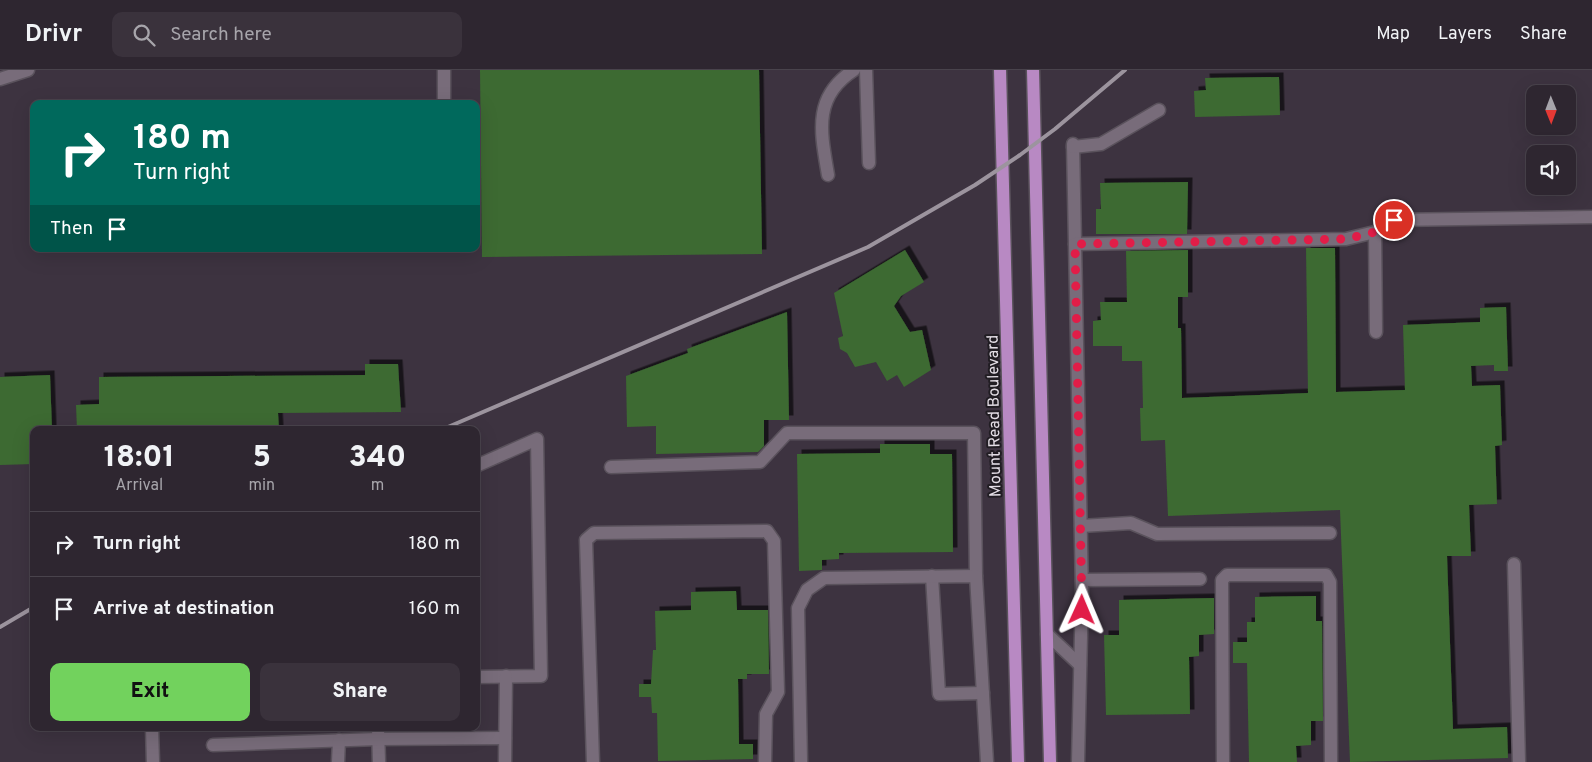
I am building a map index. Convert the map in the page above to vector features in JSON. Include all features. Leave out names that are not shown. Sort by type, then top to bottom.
[{"type":"main road","name":"Mount Read Boulevard","points":[[1000,70],[1018,762]]},
{"type":"main road","points":[[1033,70],[1050,762]]},
{"type":"street","points":[[0,79],[28,70]]},
{"type":"street","points":[[444,70],[444,100]]},
{"type":"street","points":[[828,175],[823,143],[823,111],[828,96],[837,82],[853,70]]},
{"type":"street","points":[[866,70],[869,163]]},
{"type":"street","points":[[1078,762],[1082,580],[1073,146],[1101,144],[1159,110]]},
{"type":"street","points":[[1075,244],[1346,239],[1375,232],[1394,220],[1592,217]]},
{"type":"street","points":[[1375,232],[1376,332]]},
{"type":"street","points":[[611,467],[760,462],[787,433],[974,433],[976,576],[987,762]]},
{"type":"street","points":[[480,464],[537,439],[541,676],[480,677]]},
{"type":"street","points":[[1081,526],[1131,523],[1157,534],[1330,533]]},
{"type":"street","points":[[593,762],[586,540],[594,533],[767,531],[774,541],[778,692],[766,714],[765,762]]},
{"type":"street","points":[[1514,564],[1519,762]]},
{"type":"street","points":[[1223,762],[1222,580],[1228,575],[1326,575],[1330,582],[1331,762]]},
{"type":"street","points":[[932,576],[939,694],[983,693]]},
{"type":"street","points":[[801,762],[798,608],[807,590],[824,578],[976,576]]},
{"type":"street","points":[[1082,580],[1200,579]]},
{"type":"street","points":[[1048,634],[1080,665]]},
{"type":"street","points":[[505,762],[506,676]]},
{"type":"street","points":[[152,731],[154,762]]},
{"type":"street","points":[[213,745],[339,740],[378,733],[505,738]]},
{"type":"street","points":[[378,733],[379,762]]},
{"type":"street","points":[[338,762],[339,740]]},
{"type":"building","points":[[480,70],[759,70],[762,254],[482,257]]},
{"type":"building","points":[[1279,77],[1280,115],[1195,117],[1194,91],[1206,90],[1205,78]]},
{"type":"building","points":[[1188,182],[1187,234],[1096,234],[1096,209],[1101,209],[1100,183]]},
{"type":"building","points":[[1306,248],[1335,248],[1336,392],[1405,390],[1403,325],[1480,322],[1480,308],[1506,307],[1508,371],[1494,371],[1494,365],[1471,366],[1472,386],[1500,385],[1502,445],[1495,446],[1497,504],[1469,505],[1471,556],[1447,556],[1453,729],[1507,727],[1508,758],[1350,762],[1340,510],[1168,516],[1165,440],[1141,441],[1140,408],[1143,408],[1142,361],[1122,361],[1122,346],[1093,346],[1093,321],[1101,320],[1100,302],[1127,302],[1126,251],[1188,250],[1188,297],[1178,297],[1178,328],[1181,328],[1182,398],[1308,393]]},
{"type":"building","points":[[905,250],[924,282],[901,296],[894,306],[910,332],[922,330],[931,370],[904,387],[897,375],[887,381],[876,362],[855,367],[847,353],[840,349],[838,338],[843,336],[834,293]]},
{"type":"building","points":[[787,312],[789,420],[764,420],[764,446],[758,452],[656,454],[656,426],[627,427],[626,376],[688,353],[687,349]]},
{"type":"building","points":[[365,364],[398,364],[401,412],[278,413],[279,426],[77,426],[76,405],[99,404],[99,377],[365,375]]},
{"type":"building","points":[[50,375],[52,426],[30,426],[30,464],[0,465],[0,377]]},
{"type":"building","points":[[880,444],[930,444],[930,454],[952,454],[953,552],[839,553],[839,559],[822,560],[822,570],[799,571],[797,454],[880,453]]},
{"type":"building","points":[[736,591],[737,610],[768,610],[769,674],[747,674],[747,679],[738,679],[739,744],[753,744],[753,759],[658,761],[657,713],[652,713],[651,697],[639,697],[639,684],[651,684],[653,650],[656,650],[655,611],[691,610],[691,592]]},
{"type":"building","points":[[1316,596],[1316,621],[1322,621],[1323,721],[1311,721],[1311,745],[1296,746],[1297,762],[1249,762],[1247,663],[1233,663],[1233,642],[1247,642],[1247,622],[1255,622],[1255,597]]},
{"type":"building","points":[[1214,598],[1214,634],[1199,635],[1199,656],[1189,657],[1190,714],[1106,715],[1104,635],[1119,635],[1119,600]]},
{"type":"railway","points":[[450,426],[868,247],[975,185],[1020,155],[1055,129],[1125,70]]},
{"type":"railway","points":[[0,627],[30,609]]},
{"type":"route","points":[[1082,610],[1075,244],[1346,239],[1375,232],[1394,220]]}]
